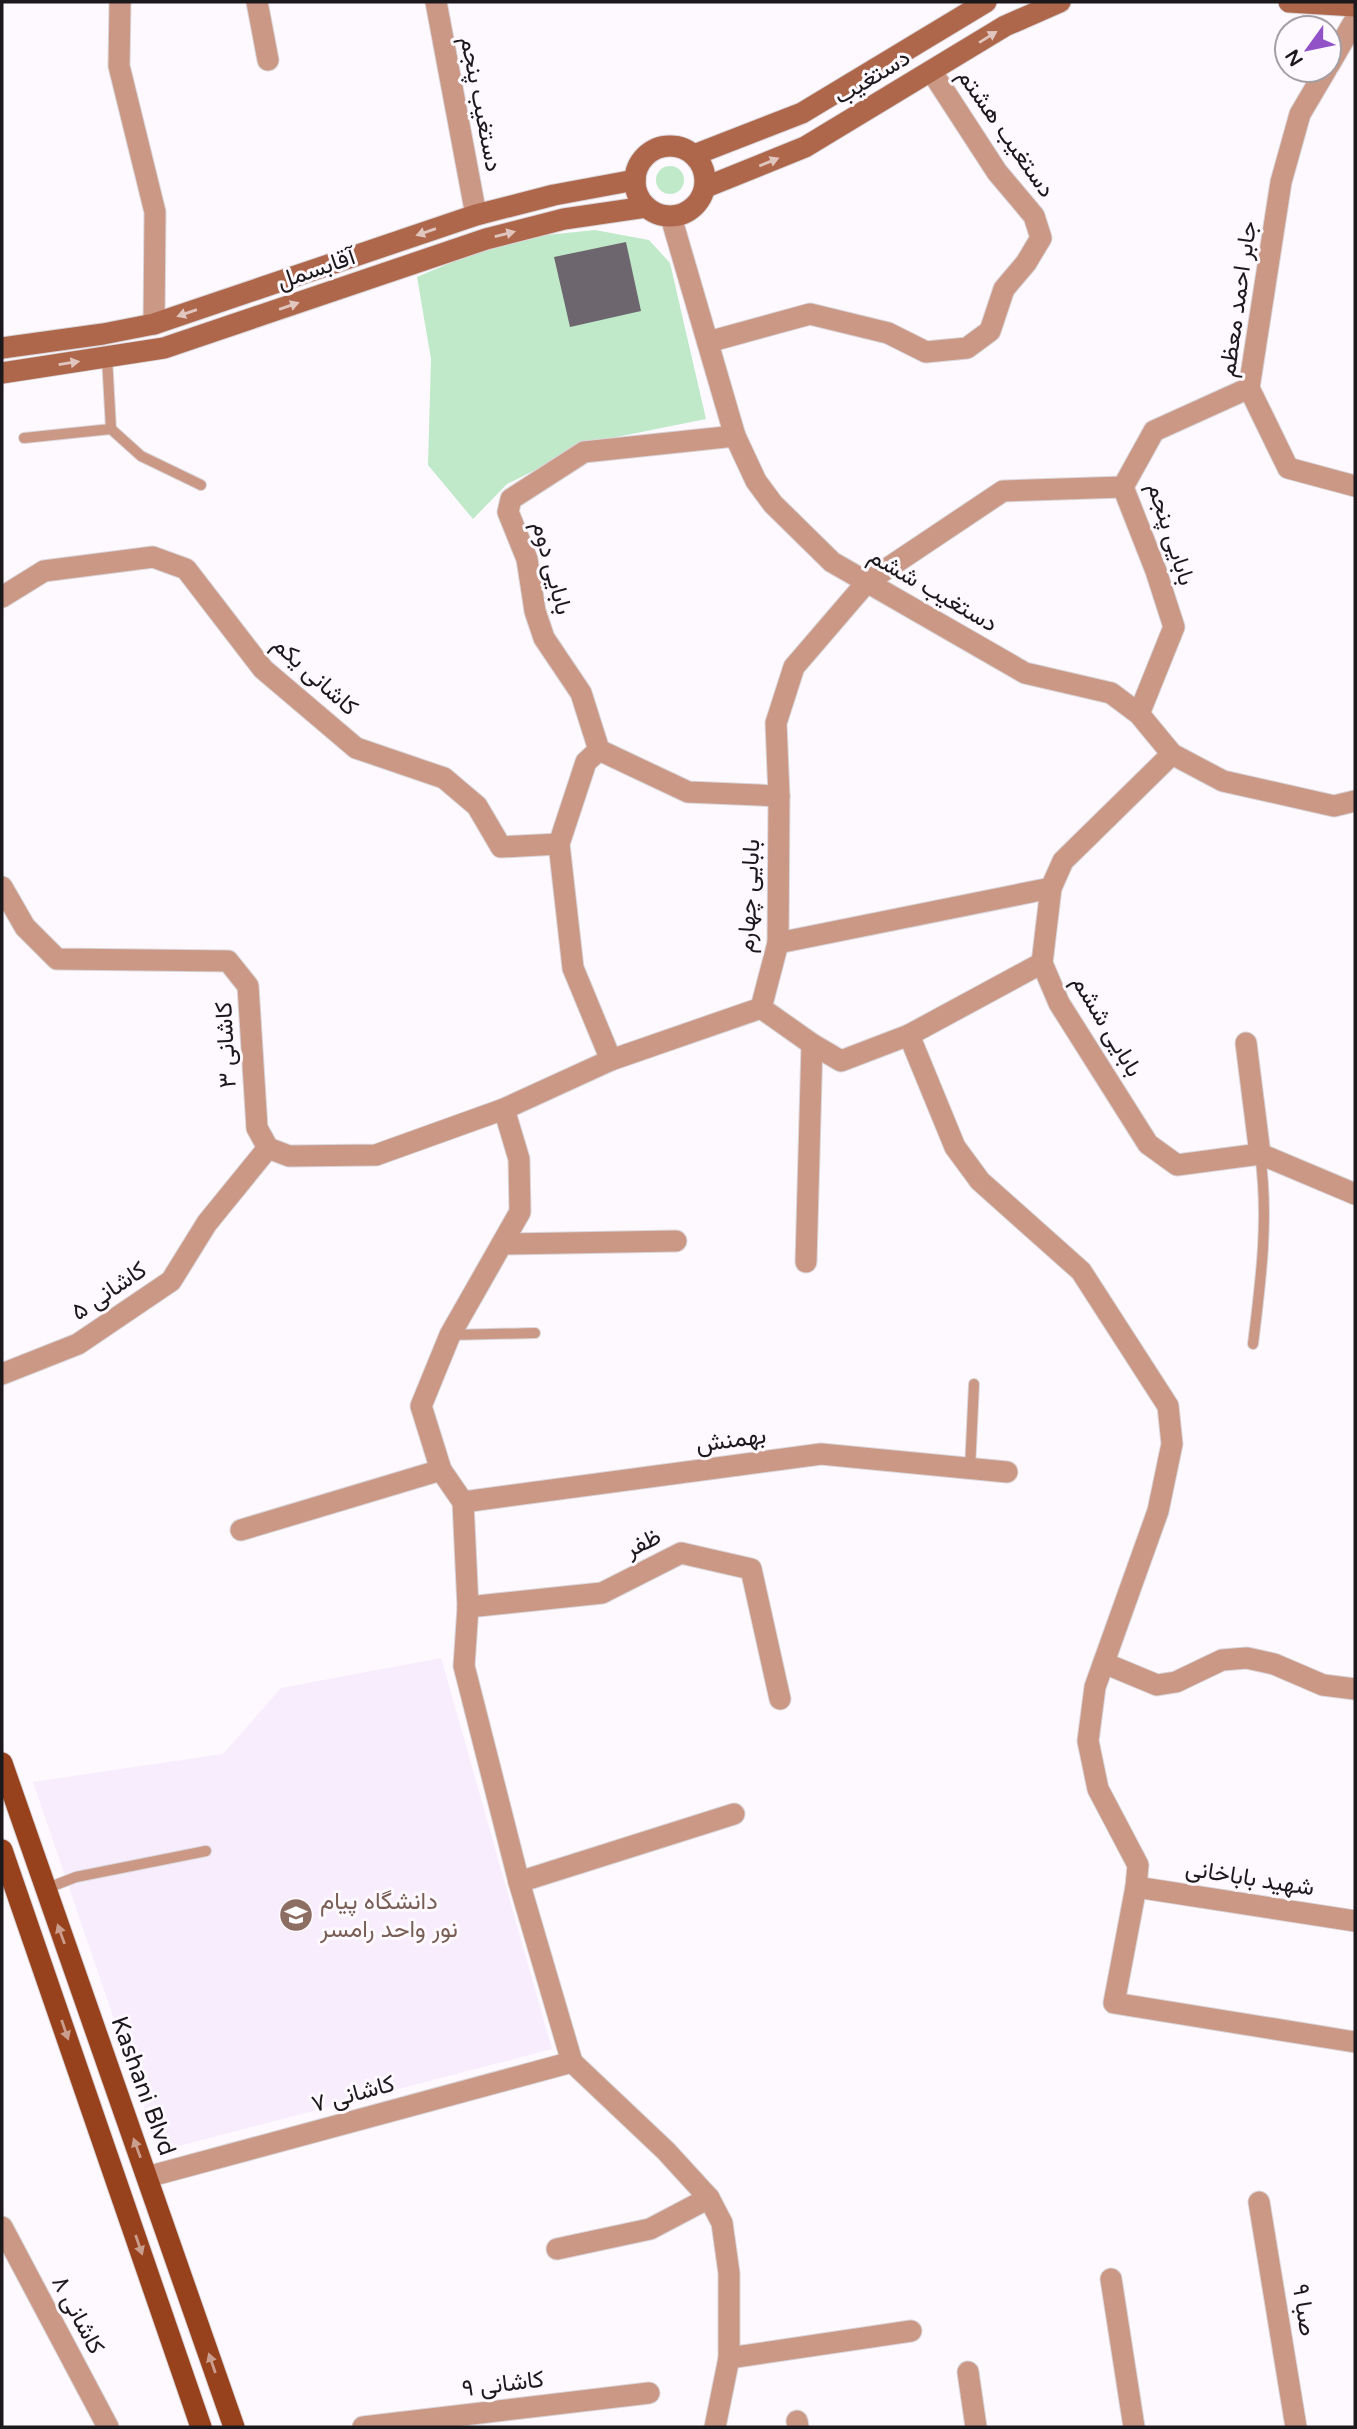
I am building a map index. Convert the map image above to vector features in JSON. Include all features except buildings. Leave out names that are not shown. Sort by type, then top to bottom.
[{"type":"main road","name":"Kashani Blvd","points":[[2,1763],[234,2427]]},
{"type":"main road","points":[[2,1850],[201,2427]]},
{"type":"main road","points":[[119,2186],[148,2177]]},
{"type":"street","points":[[120,2],[119,66],[155,212],[154,324]]},
{"type":"street","points":[[257,2],[268,60]]},
{"type":"street","name":"دستغیب پنجم","points":[[436,2],[476,215]]},
{"type":"street","name":"دستغیب","points":[[706,187],[805,148],[1005,26],[1060,2]]},
{"type":"street","points":[[1289,2],[1355,5]]},
{"type":"street","name":"دستغیب","points":[[694,155],[802,113],[983,3]]},
{"type":"street","points":[[1343,41],[1355,20]]},
{"type":"street","name":"دستغیب هشتم","points":[[708,342],[810,314],[888,333],[926,352],[967,348],[990,331],[1004,289],[1026,263],[1041,238],[1034,216],[997,172],[932,72]]},
{"type":"street","name":"جابر احمد معظم","points":[[1318,84],[1300,114],[1281,182],[1250,388],[1288,468],[1355,486]]},
{"type":"street","points":[[673,146],[694,155],[706,175],[706,187],[702,199],[694,209],[683,215],[660,216],[641,202],[635,180],[637,169],[651,151],[673,146]]},
{"type":"street","name":"آقابسمل","points":[[2,348],[154,324],[476,215],[554,195],[635,180]]},
{"type":"street","name":"آقابسمل","points":[[2,373],[164,348],[486,239],[564,219],[646,207]]},
{"type":"street","name":"دستغیب ششم","points":[[671,217],[735,436],[756,481],[773,504],[832,562],[1025,673],[1111,692],[1139,715],[1172,754],[1223,781],[1334,806],[1355,801]]},
{"type":"street","name":"بابایی پنجم","points":[[1139,715],[1174,628],[1157,571],[1123,487],[1154,432],[1250,388]]},
{"type":"street","name":"بابایی دوم","points":[[599,750],[581,693],[544,638],[535,611],[527,559],[508,512],[512,499],[584,452],[735,436]]},
{"type":"street","name":"بابایی چهارم","points":[[761,1008],[778,943],[779,796],[776,723],[794,667],[867,582],[1003,491],[1123,487]]},
{"type":"street","name":"کاشانی یکم","points":[[2,597],[44,571],[153,557],[186,569],[263,669],[356,748],[444,778],[477,806],[500,847],[559,844]]},
{"type":"street","points":[[611,1060],[573,968],[559,844],[586,762],[599,750],[688,792],[779,796]]},
{"type":"street","name":"بابایی ششم","points":[[1172,754],[1063,861],[1051,888],[1042,963],[1059,1003],[1148,1143],[1177,1165],[1260,1154]]},
{"type":"street","name":"کاشانی ۳","points":[[2,887],[25,928],[57,959],[228,961],[248,986],[257,1128],[268,1148]]},
{"type":"street","points":[[778,943],[1051,888]]},
{"type":"street","points":[[268,1148],[289,1156],[376,1155],[504,1109],[611,1060],[761,1008],[841,1061],[909,1035],[1042,963]]},
{"type":"street","points":[[909,1035],[955,1147],[980,1181],[1081,1271],[1168,1406],[1172,1444],[1158,1511],[1095,1687],[1088,1741],[1098,1789],[1138,1865],[1114,2003],[1355,2042]]},
{"type":"street","points":[[1246,1043],[1260,1154],[1355,1195]]},
{"type":"street","points":[[806,1262],[812,1044]]},
{"type":"street","points":[[504,1109],[519,1159],[520,1212],[450,1335],[421,1406],[441,1470],[463,1502],[468,1607],[464,1666],[519,1882],[572,2062],[666,2151],[709,2198],[722,2223],[727,2261],[729,2358],[715,2427]]},
{"type":"street","name":"کاشانی ۵","points":[[2,1374],[78,1343],[171,1281],[207,1223],[268,1148]]},
{"type":"street","points":[[502,1244],[676,1241]]},
{"type":"street","name":"بهمنش","points":[[463,1502],[821,1454],[1007,1472]]},
{"type":"street","points":[[241,1530],[441,1470]]},
{"type":"street","name":"ظفر","points":[[468,1607],[602,1593],[681,1553],[751,1569],[780,1699]]},
{"type":"street","points":[[1104,1663],[1157,1685],[1176,1682],[1222,1660],[1247,1658],[1274,1664],[1323,1685],[1355,1689]]},
{"type":"street","points":[[519,1882],[734,1814]]},
{"type":"street","name":"شهید باباخانی","points":[[1136,1887],[1355,1921]]},
{"type":"street","name":"کاشانی ۷","points":[[148,2177],[572,2062]]},
{"type":"street","points":[[557,2249],[650,2229],[709,2198]]},
{"type":"street","name":"صبا ۹","points":[[1259,2202],[1296,2427]]},
{"type":"street","name":"کاشانی ۸","points":[[2,2227],[108,2427]]},
{"type":"street","points":[[1111,2279],[1134,2427]]},
{"type":"street","points":[[729,2358],[911,2331]]},
{"type":"street","points":[[968,2372],[976,2427]]},
{"type":"street","name":"کاشانی ۹","points":[[363,2427],[649,2393]]},
{"type":"lane","points":[[107,357],[111,429],[141,456],[201,485]]},
{"type":"lane","points":[[24,438],[111,429]]},
{"type":"lane","points":[[1253,1345],[1264,1247],[1264,1186],[1260,1154]]},
{"type":"lane","points":[[450,1335],[536,1333]]},
{"type":"lane","points":[[970,1469],[974,1384]]},
{"type":"lane","points":[[45,1889],[76,1877],[206,1851]]},
{"type":"shaded area","name":"دانشگاه پیام نور واحد رامسر","points":[[441,1658],[552,2049],[159,2151],[33,1782],[223,1754],[281,1688]]},
{"type":"green space","points":[[670,166],[680,170],[684,180],[680,190],[670,194],[660,190],[656,180],[660,170]]},
{"type":"green space","points":[[595,230],[649,240],[670,263],[706,419],[592,442],[507,484],[473,519],[428,465],[431,359],[417,277],[507,239]]},
{"type":"place","name":"دانشگاه پیام نور واحد رامسر","points":[[296,1915]]}]
